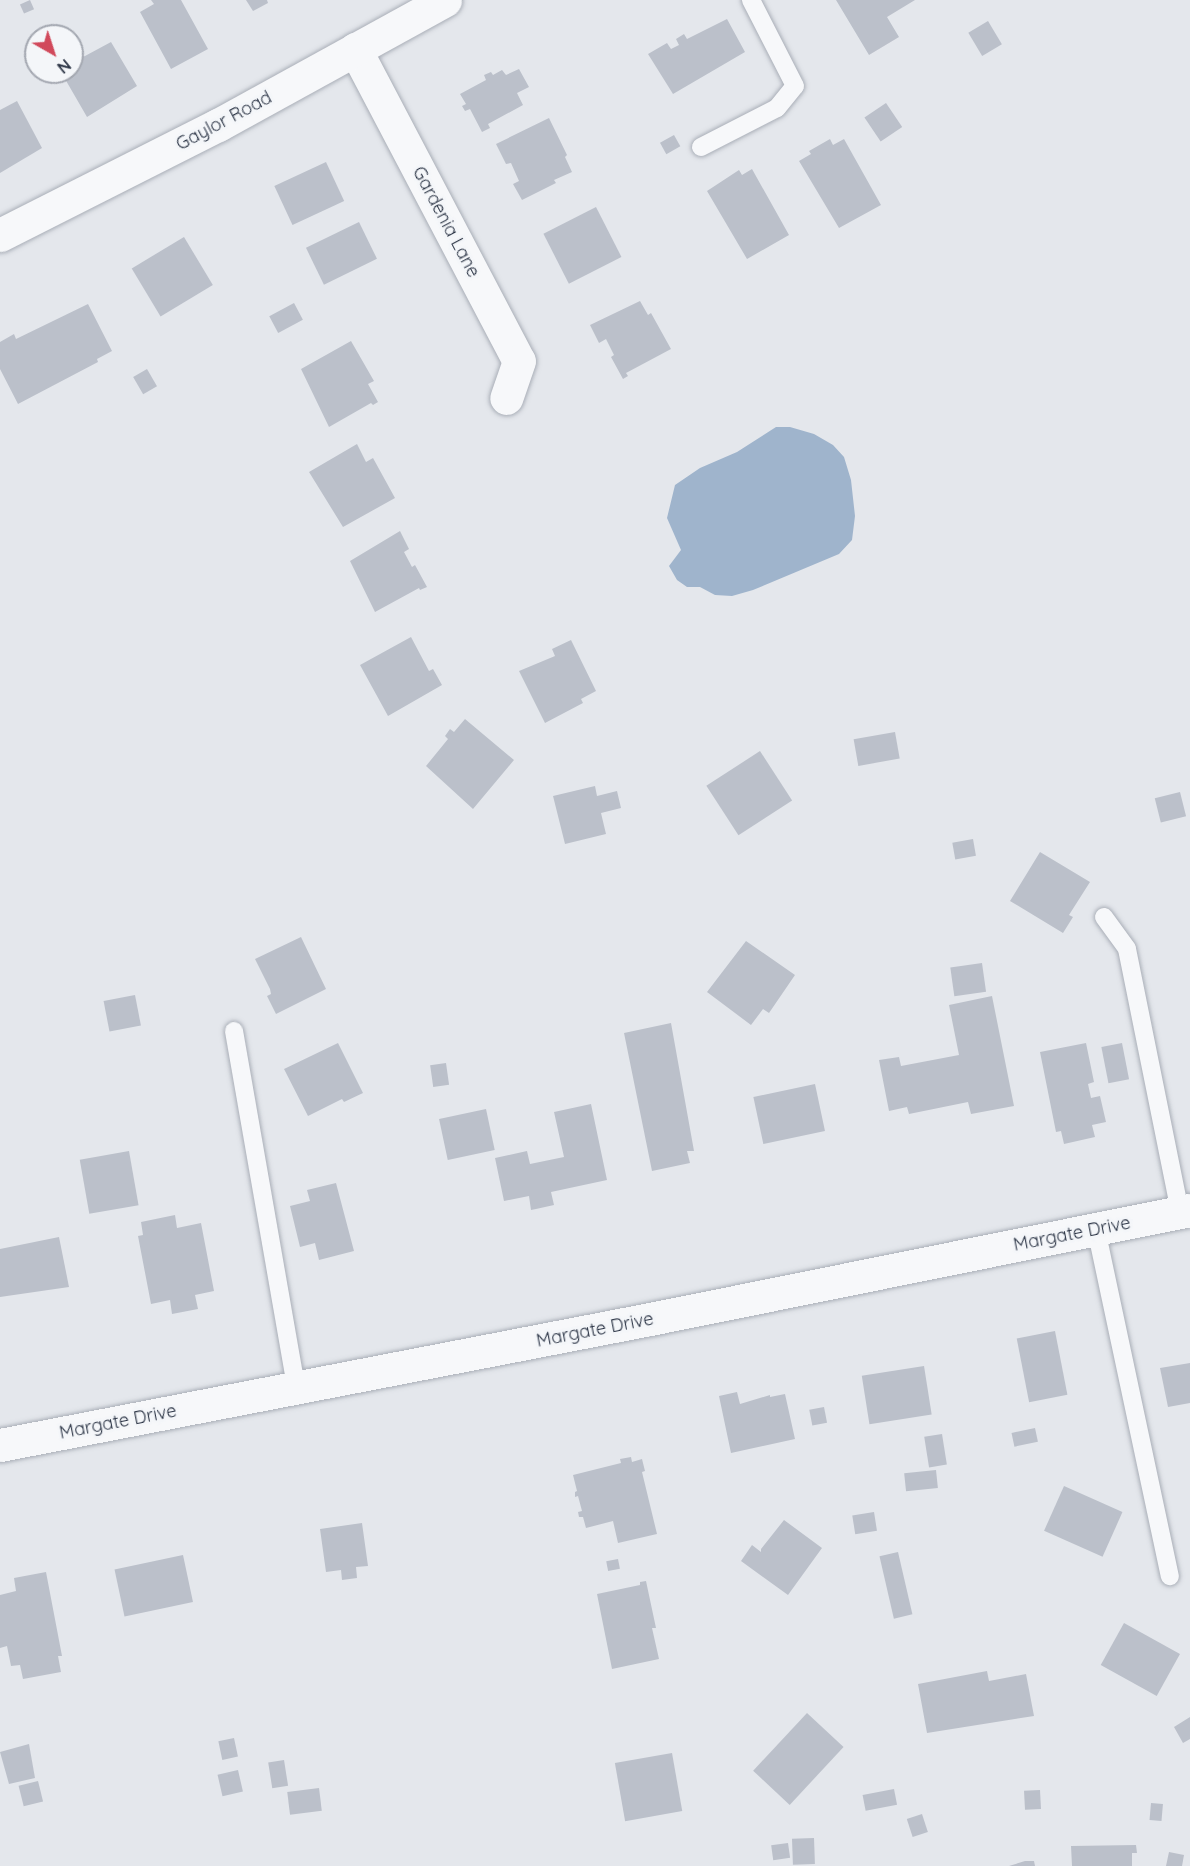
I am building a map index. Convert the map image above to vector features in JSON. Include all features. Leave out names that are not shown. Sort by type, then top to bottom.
[{"type":"street","name":"Gaylor Road","points":[[0,235],[218,125],[445,0]]},
{"type":"street","name":"Gardenia Lane","points":[[355,49],[519,361],[506,398]]},
{"type":"street","name":"Margate Drive","points":[[0,1445],[650,1320],[1185,1211]]},
{"type":"lane","points":[[701,147],[777,108],[795,86],[751,0]]},
{"type":"lane","points":[[1104,917],[1126,949],[1185,1211]]},
{"type":"lane","points":[[234,1031],[296,1388]]},
{"type":"lane","points":[[1096,1229],[1170,1576]]},
{"type":"water","points":[[776,427],[790,427],[814,434],[833,445],[844,457],[851,480],[855,516],[852,540],[839,554],[753,590],[732,596],[715,595],[700,587],[687,587],[677,580],[669,566],[681,550],[667,518],[675,485],[700,468],[737,452]]},
{"type":"building","points":[[30,0],[34,9],[24,14],[20,4]]},
{"type":"building","points":[[151,0],[181,0],[208,49],[171,69],[140,12],[154,4]]},
{"type":"building","points":[[246,0],[267,0],[268,3],[253,11]]},
{"type":"building","points":[[836,0],[915,0],[887,17],[899,37],[869,55]]},
{"type":"building","points":[[727,19],[745,52],[673,94],[648,54],[667,43],[671,49],[679,45],[676,39],[684,34],[687,39]]},
{"type":"building","points":[[988,21],[1002,44],[982,56],[968,33]]},
{"type":"building","points":[[111,42],[137,86],[87,117],[68,84],[84,84],[84,57]]},
{"type":"building","points":[[519,69],[529,87],[517,93],[523,105],[488,124],[490,128],[482,132],[470,109],[465,111],[462,106],[466,104],[460,94],[486,80],[484,75],[491,72],[493,75],[502,70],[506,75]]},
{"type":"building","points":[[17,101],[42,148],[0,173],[0,110]]},
{"type":"building","points":[[886,103],[902,127],[881,142],[864,118]]},
{"type":"building","points":[[549,118],[567,155],[565,157],[572,172],[554,180],[556,183],[522,200],[513,184],[519,181],[511,163],[506,164],[496,144]]},
{"type":"building","points":[[674,135],[680,146],[666,154],[660,143]]},
{"type":"building","points":[[830,139],[833,145],[844,139],[881,205],[839,228],[799,161],[811,154],[809,151]]},
{"type":"building","points":[[326,162],[344,201],[293,225],[274,186]]},
{"type":"building","points":[[752,169],[789,235],[747,259],[707,191],[739,170],[742,175]]},
{"type":"building","points":[[596,207],[621,257],[569,284],[543,234]]},
{"type":"building","points":[[359,222],[377,259],[324,285],[306,248]]},
{"type":"building","points":[[184,237],[213,285],[161,316],[132,268]]},
{"type":"building","points":[[640,301],[648,315],[651,313],[671,349],[626,373],[628,376],[623,379],[611,357],[614,355],[606,339],[599,343],[590,325]]},
{"type":"building","points":[[294,303],[303,320],[278,333],[269,316]]},
{"type":"building","points":[[88,304],[112,351],[97,359],[98,362],[18,404],[0,369],[0,342],[14,334],[16,339]]},
{"type":"building","points":[[351,341],[374,381],[368,384],[378,402],[373,405],[371,403],[329,427],[301,369]]},
{"type":"building","points":[[147,369],[157,386],[143,394],[133,377]]},
{"type":"building","points":[[357,444],[366,462],[373,458],[395,498],[343,527],[309,472]]},
{"type":"building","points":[[400,531],[409,549],[404,552],[412,567],[415,565],[427,587],[420,590],[419,588],[375,612],[350,561]]},
{"type":"building","points":[[411,637],[429,671],[433,669],[442,685],[388,716],[360,665]]},
{"type":"building","points":[[571,640],[596,691],[581,699],[583,703],[545,723],[519,671],[555,656],[552,649]]},
{"type":"building","points":[[465,719],[514,760],[473,809],[426,766],[448,739],[445,736],[450,729],[454,732]]},
{"type":"building","points":[[895,732],[900,759],[858,766],[854,739]]},
{"type":"building","points":[[760,751],[792,800],[738,835],[706,786]]},
{"type":"building","points":[[595,786],[597,796],[617,791],[621,808],[601,813],[606,834],[565,844],[553,796]]},
{"type":"building","points":[[1180,792],[1186,816],[1161,823],[1155,798]]},
{"type":"building","points":[[973,839],[976,856],[955,859],[952,843]]},
{"type":"building","points":[[1040,852],[1090,882],[1069,915],[1073,917],[1063,933],[1010,901]]},
{"type":"building","points":[[301,937],[326,989],[276,1014],[267,996],[271,994],[270,989],[255,959]]},
{"type":"building","points":[[746,941],[795,975],[769,1013],[763,1009],[751,1025],[707,992]]},
{"type":"building","points":[[982,963],[986,992],[954,996],[950,967]]},
{"type":"building","points":[[135,995],[141,1025],[110,1032],[104,1001]]},
{"type":"building","points":[[992,996],[1014,1106],[971,1114],[968,1102],[909,1114],[907,1107],[889,1111],[879,1060],[899,1057],[901,1066],[959,1055],[949,1005]]},
{"type":"building","points":[[671,1023],[694,1151],[687,1151],[690,1163],[652,1171],[624,1033]]},
{"type":"building","points":[[338,1043],[363,1093],[344,1102],[342,1099],[308,1116],[284,1069]]},
{"type":"building","points":[[1086,1043],[1094,1082],[1088,1084],[1091,1098],[1100,1096],[1106,1122],[1092,1125],[1095,1137],[1064,1144],[1061,1131],[1056,1132],[1040,1052]]},
{"type":"building","points":[[1122,1043],[1129,1079],[1108,1083],[1101,1047]]},
{"type":"building","points":[[446,1063],[449,1085],[433,1087],[430,1065]]},
{"type":"building","points":[[815,1084],[825,1131],[763,1144],[753,1097]]},
{"type":"building","points":[[591,1104],[607,1180],[551,1192],[554,1205],[536,1209],[531,1210],[529,1196],[504,1201],[495,1158],[527,1151],[530,1164],[564,1157],[554,1112]]},
{"type":"building","points":[[486,1109],[495,1150],[448,1160],[439,1119]]},
{"type":"building","points":[[129,1151],[139,1205],[89,1214],[80,1160]]},
{"type":"building","points":[[336,1183],[354,1251],[319,1260],[315,1243],[300,1247],[290,1206],[310,1201],[307,1190]]},
{"type":"building","points":[[175,1215],[177,1228],[201,1223],[214,1291],[195,1295],[198,1309],[172,1314],[170,1300],[151,1304],[138,1236],[143,1235],[141,1222]]},
{"type":"building","points":[[59,1237],[69,1287],[0,1297],[0,1249]]},
{"type":"building","points":[[1055,1331],[1067,1395],[1029,1402],[1017,1338]]},
{"type":"building","points":[[1190,1363],[1190,1403],[1168,1407],[1160,1368]]},
{"type":"building","points":[[924,1366],[932,1414],[869,1424],[862,1376]]},
{"type":"building","points":[[737,1392],[740,1404],[770,1395],[770,1397],[785,1394],[795,1439],[731,1453],[719,1396]]},
{"type":"building","points":[[824,1407],[827,1423],[812,1426],[809,1410]]},
{"type":"building","points":[[1035,1428],[1038,1442],[1014,1447],[1012,1433]]},
{"type":"building","points":[[942,1434],[947,1465],[929,1467],[924,1437]]},
{"type":"building","points":[[631,1457],[632,1462],[642,1459],[645,1471],[642,1472],[657,1534],[618,1543],[613,1521],[586,1528],[583,1517],[579,1517],[578,1512],[582,1511],[578,1496],[575,1497],[577,1491],[573,1475],[621,1463],[620,1459]]},
{"type":"building","points":[[936,1470],[938,1488],[906,1491],[904,1473]]},
{"type":"building","points":[[1064,1486],[1122,1512],[1103,1557],[1044,1531]]},
{"type":"building","points":[[874,1512],[877,1531],[855,1534],[852,1515]]},
{"type":"building","points":[[784,1520],[822,1548],[788,1595],[741,1561],[752,1545],[761,1552]]},
{"type":"building","points":[[362,1523],[368,1566],[356,1567],[357,1578],[342,1580],[341,1570],[326,1572],[320,1529]]},
{"type":"building","points":[[898,1552],[912,1614],[894,1619],[879,1556]]},
{"type":"building","points":[[183,1555],[193,1602],[125,1617],[115,1570]]},
{"type":"building","points":[[618,1559],[620,1569],[608,1571],[606,1561]]},
{"type":"building","points":[[46,1572],[62,1656],[58,1656],[61,1672],[23,1679],[20,1665],[11,1666],[7,1646],[0,1648],[0,1595],[16,1591],[14,1578]]},
{"type":"building","points":[[646,1581],[656,1628],[652,1628],[659,1659],[612,1669],[597,1594],[640,1585],[640,1582]]},
{"type":"building","points":[[1124,1623],[1180,1654],[1157,1696],[1101,1665]]},
{"type":"building","points":[[987,1671],[989,1681],[1026,1674],[1034,1716],[927,1733],[918,1684]]},
{"type":"building","points":[[807,1713],[844,1747],[790,1805],[753,1771]]},
{"type":"building","points":[[1190,1717],[1190,1739],[1183,1743],[1174,1727]]},
{"type":"building","points":[[234,1738],[238,1757],[222,1760],[218,1741]]},
{"type":"building","points":[[29,1744],[35,1778],[9,1784],[0,1752]]},
{"type":"building","points":[[672,1753],[682,1811],[625,1821],[615,1763]]},
{"type":"building","points":[[284,1760],[288,1786],[272,1788],[268,1763]]},
{"type":"building","points":[[238,1770],[243,1791],[222,1796],[218,1775]]},
{"type":"building","points":[[38,1781],[43,1801],[24,1806],[19,1786]]},
{"type":"building","points":[[319,1788],[322,1811],[290,1815],[287,1792]]},
{"type":"building","points":[[894,1789],[897,1805],[866,1811],[863,1795]]},
{"type":"building","points":[[1040,1790],[1041,1809],[1025,1810],[1024,1791]]},
{"type":"building","points":[[1151,1803],[1163,1804],[1161,1821],[1150,1820]]},
{"type":"building","points":[[922,1814],[928,1832],[913,1837],[907,1819]]},
{"type":"building","points":[[814,1838],[815,1864],[793,1865],[792,1839]]},
{"type":"building","points":[[788,1843],[790,1858],[773,1860],[771,1845]]},
{"type":"building","points":[[1136,1845],[1137,1853],[1132,1853],[1132,1866],[1072,1866],[1071,1846]]},
{"type":"building","points":[[1169,1852],[1184,1855],[1182,1866],[1166,1866]]},
{"type":"building","points":[[1034,1861],[1035,1866],[1009,1866]]}]
